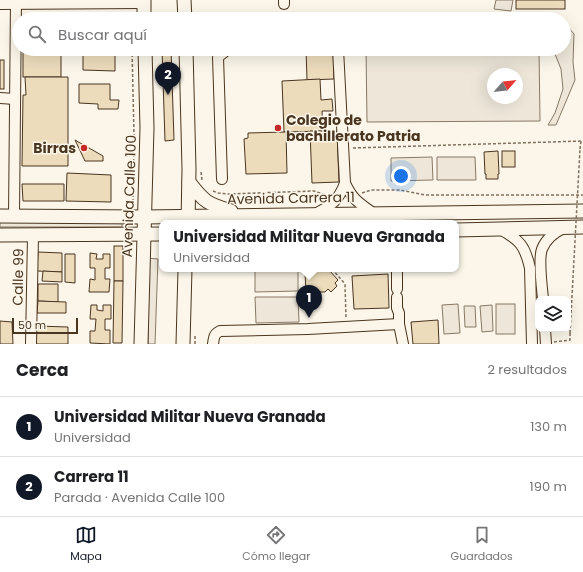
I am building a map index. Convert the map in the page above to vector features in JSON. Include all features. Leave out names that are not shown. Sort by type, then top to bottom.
[{"type":"main road","points":[[184,0],[185,12]]},
{"type":"main road","name":"Avenida Calle 100","points":[[141,344],[147,128],[145,56]]},
{"type":"main road","points":[[186,56],[189,182],[188,220]]},
{"type":"main road","points":[[189,182],[200,196],[211,204],[234,212],[249,215]]},
{"type":"main road","name":"Avenida Carrera 11","points":[[0,216],[144,217],[188,220],[249,215],[583,211]]},
{"type":"main road","points":[[459,230],[583,227]]},
{"type":"main road","points":[[0,235],[159,234]]},
{"type":"main road","points":[[183,344],[186,272]]},
{"type":"street","points":[[16,2],[16,12]]},
{"type":"street","points":[[0,4],[16,2],[144,2]]},
{"type":"street","points":[[14,216],[15,56]]},
{"type":"street","points":[[219,56],[218,57],[222,179]]},
{"type":"street","points":[[315,214],[335,201],[342,192],[344,183],[338,56]]},
{"type":"street","points":[[0,98],[15,98]]},
{"type":"street","points":[[344,183],[355,200],[373,213]]},
{"type":"street","points":[[543,296],[540,261],[541,250],[550,237],[565,227]]},
{"type":"street","points":[[499,228],[521,244],[525,251],[530,268],[532,344]]},
{"type":"street","name":"Calle 99","points":[[31,344],[32,235]]},
{"type":"street","points":[[397,272],[401,308],[399,313],[399,324],[403,344]]},
{"type":"street","points":[[399,293],[401,272]]},
{"type":"street","points":[[213,344],[216,333],[220,331],[308,329],[399,324]]},
{"type":"street","points":[[545,332],[546,344]]},
{"type":"path","points":[[132,56],[134,135],[132,203]]},
{"type":"path","points":[[343,148],[582,141],[580,149],[570,340],[546,344]]},
{"type":"path","points":[[211,190],[218,193],[228,194],[314,191]]},
{"type":"path","points":[[371,190],[400,190],[424,195],[583,195]]},
{"type":"path","points":[[335,272],[345,284],[346,322]]},
{"type":"shaded area","points":[[496,0],[513,0],[511,11],[494,9]]},
{"type":"shaded area","points":[[571,30],[574,34],[573,62],[575,80],[556,125],[548,125],[555,113],[563,89],[561,69],[556,56],[571,56]]},
{"type":"shaded area","points":[[366,56],[539,56],[540,121],[367,122]]},
{"type":"shaded area","points":[[432,157],[433,180],[391,181],[391,158]]},
{"type":"shaded area","points":[[437,157],[475,157],[476,180],[437,180]]},
{"type":"shaded area","points":[[0,219],[122,219],[122,227],[0,227]]},
{"type":"shaded area","points":[[148,258],[158,259],[155,344],[148,344]]},
{"type":"shaded area","points":[[255,272],[298,272],[298,291],[255,292]]},
{"type":"shaded area","points":[[255,297],[298,297],[299,322],[256,323]]},
{"type":"shaded area","points":[[458,304],[460,333],[444,334],[442,305]]},
{"type":"shaded area","points":[[496,304],[515,304],[515,334],[496,334]]},
{"type":"shaded area","points":[[492,305],[493,331],[482,332],[480,306]]},
{"type":"shaded area","points":[[464,306],[475,306],[476,327],[465,327]]},
{"type":"building","points":[[516,0],[565,0],[565,9],[516,9]]},
{"type":"building","points":[[23,56],[61,56],[61,77],[23,77]]},
{"type":"building","points":[[83,56],[115,56],[115,71],[83,70]]},
{"type":"building","points":[[162,56],[171,56],[174,140],[165,141]]},
{"type":"building","points":[[306,56],[333,56],[334,79],[307,80]]},
{"type":"building","points":[[0,60],[4,60],[4,89],[0,89]]},
{"type":"building","points":[[25,77],[68,77],[68,166],[22,166],[23,95],[26,95]]},
{"type":"building","points":[[320,79],[321,100],[332,99],[333,111],[322,111],[323,131],[284,132],[282,81]]},
{"type":"building","points":[[79,84],[110,84],[110,100],[119,100],[118,109],[98,109],[98,104],[79,103]]},
{"type":"building","points":[[310,131],[337,131],[339,182],[312,183]]},
{"type":"building","points":[[286,132],[287,173],[246,174],[244,139],[248,138],[248,133]]},
{"type":"building","name":"Birras","points":[[75,140],[103,156],[103,161],[85,161]]},
{"type":"building","points":[[498,151],[498,179],[486,179],[484,152]]},
{"type":"building","points":[[502,151],[515,151],[515,167],[502,167]]},
{"type":"building","points":[[67,173],[111,175],[111,202],[66,201]]},
{"type":"building","points":[[22,184],[64,184],[64,201],[23,201]]},
{"type":"building","points":[[114,246],[123,246],[123,281],[114,281]]},
{"type":"building","points":[[38,252],[62,253],[62,272],[37,271]]},
{"type":"building","points":[[90,253],[97,254],[96,259],[103,259],[103,254],[110,254],[110,268],[105,268],[105,279],[110,279],[109,292],[89,292],[90,279],[95,280],[95,268],[90,268]]},
{"type":"building","points":[[65,254],[75,254],[75,283],[65,282]]},
{"type":"building","points":[[43,271],[62,272],[62,282],[42,281]]},
{"type":"building","points":[[331,272],[338,280],[335,283],[337,286],[331,292],[328,289],[325,292],[306,292],[305,273]]},
{"type":"building","points":[[388,274],[389,308],[354,309],[352,276]]},
{"type":"building","points":[[114,281],[123,281],[122,343],[113,343]]},
{"type":"building","points":[[38,284],[58,284],[58,302],[38,301]]},
{"type":"building","points":[[38,301],[66,302],[66,313],[37,313]]},
{"type":"building","points":[[91,305],[97,305],[97,310],[103,311],[103,305],[111,305],[111,319],[105,319],[105,330],[110,330],[110,344],[90,343],[90,331],[95,331],[96,319],[90,319]]},
{"type":"building","points":[[438,320],[439,344],[413,344],[411,322]]},
{"type":"building","points":[[0,321],[12,322],[13,344],[0,344]]},
{"type":"building","points":[[36,326],[68,327],[68,344],[36,344]]},
{"type":"place","name":"Carrera 11","points":[[168,95]]},
{"type":"place","name":"Colegio de bachillerato Patria","points":[[278,128]]},
{"type":"place","name":"Birras","points":[[84,148]]},
{"type":"place","name":"Universidad Militar Nueva Granada","points":[[309,318]]}]
